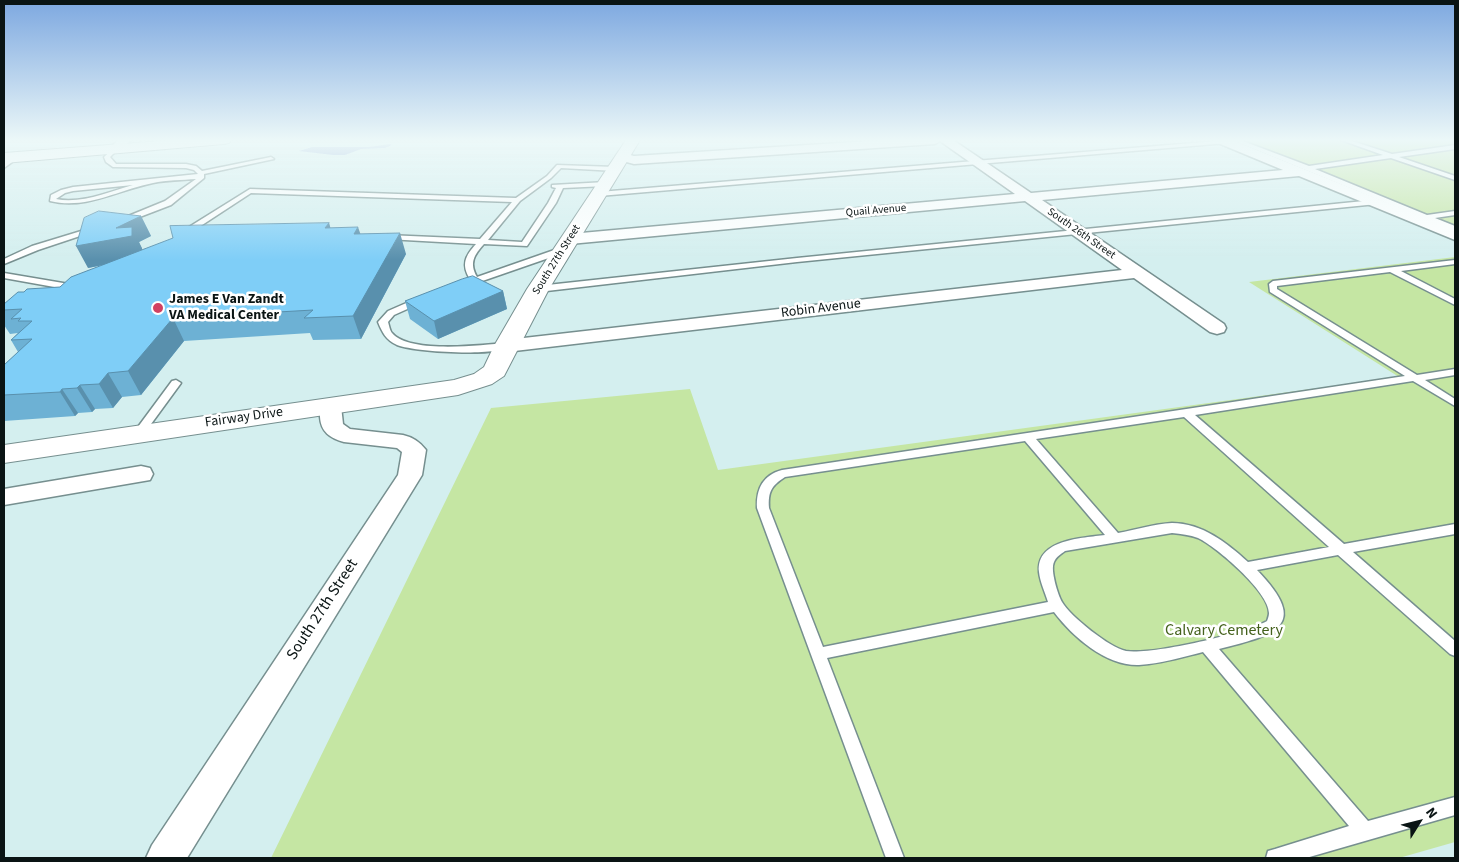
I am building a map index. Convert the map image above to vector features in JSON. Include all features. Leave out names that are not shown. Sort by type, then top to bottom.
[{"type":"street","name":"South 27th Street","points":[[483,380],[495,371],[506,346],[538,290],[608,180]]},
{"type":"street","name":"South 26th Street","points":[[1004,180],[1217,328]]},
{"type":"street","name":"Quail Avenue","points":[[569,240],[887,206],[1172,180]]},
{"type":"street","points":[[1326,180],[1455,235]]},
{"type":"street","name":"Robin Avenue","points":[[506,346],[1136,273]]},
{"type":"street","name":"Fairway Drive","points":[[4,454],[458,387],[483,380]]},
{"type":"street","name":"South 27th Street","points":[[165,858],[410,474],[414,450],[404,442],[344,435],[332,427],[330,406]]},
{"type":"street","points":[[4,497],[141,474]]},
{"type":"lane","points":[[149,182],[77,201],[60,203],[52,200],[53,196],[73,189],[161,180]]},
{"type":"lane","points":[[113,224],[168,203],[185,192],[195,180]]},
{"type":"lane","points":[[475,280],[469,271],[469,260],[518,200],[543,180]]},
{"type":"lane","points":[[537,186],[561,186],[590,180]]},
{"type":"lane","points":[[1331,180],[1455,229]]},
{"type":"lane","points":[[382,236],[524,244],[552,203],[561,186]]},
{"type":"lane","points":[[212,228],[193,227],[250,190],[518,200]]},
{"type":"lane","points":[[538,290],[797,260],[1374,202]]},
{"type":"lane","points":[[1426,217],[1455,213]]},
{"type":"lane","points":[[4,262],[46,244],[105,227]]},
{"type":"lane","points":[[458,286],[569,240]]},
{"type":"lane","points":[[1455,262],[1273,284],[1273,290],[1455,403]]},
{"type":"lane","points":[[1392,270],[1455,302]]},
{"type":"lane","points":[[4,276],[69,287],[55,293]]},
{"type":"lane","points":[[433,295],[391,313],[383,322],[386,331],[401,342],[421,348],[449,350],[506,346]]},
{"type":"lane","points":[[895,858],[763,508],[761,492],[768,483],[782,474],[1455,372]]},
{"type":"lane","points":[[139,433],[176,383]]},
{"type":"lane","points":[[1186,413],[1455,650]]},
{"type":"lane","points":[[1028,437],[1114,537]]},
{"type":"lane","points":[[1172,528],[1205,535],[1222,546],[1246,567],[1270,593],[1276,608],[1276,620],[1269,630],[1207,646],[1148,658],[1130,658],[1111,652],[1090,640],[1058,606],[1046,577],[1045,564],[1052,553],[1061,547],[1172,528]]},
{"type":"lane","points":[[1246,567],[1455,528]]},
{"type":"lane","points":[[818,654],[1058,606]]},
{"type":"lane","points":[[1207,646],[1365,831]]},
{"type":"lane","points":[[1275,858],[1455,806]]},
{"type":"green space","points":[[1338,180],[1455,180],[1455,227]]},
{"type":"green space","name":"Calvary Cemetery","points":[[1455,257],[1455,842],[1399,858],[271,858],[491,408],[690,389],[718,470],[1399,377],[1249,282]]},
{"type":"building","points":[[99,211],[141,216],[116,228],[132,227],[132,236],[76,246],[84,218]]},
{"type":"building","points":[[329,223],[325,228],[358,227],[354,234],[400,233],[353,316],[304,318],[313,310],[173,318],[128,371],[108,373],[99,384],[80,385],[77,388],[62,389],[60,392],[4,395],[4,365],[32,339],[11,340],[32,321],[18,321],[21,318],[11,319],[22,309],[4,310],[4,304],[18,292],[24,292],[27,289],[60,287],[71,277],[173,238],[170,226]]},
{"type":"building","points":[[473,276],[503,291],[434,321],[405,301],[462,279]]},
{"type":"place","name":"James E Van Zandt VA Medical Center","points":[[158,308]]}]
